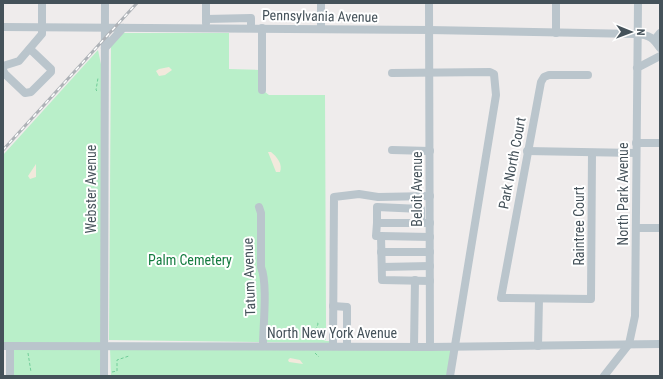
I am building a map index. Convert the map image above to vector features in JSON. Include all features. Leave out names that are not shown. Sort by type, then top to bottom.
[{"type":"street","points":[[3,66],[19,61],[42,34],[42,3]]},
{"type":"street","name":"Webster Avenue","points":[[104,374],[105,3]]},
{"type":"street","points":[[206,3],[206,28]]},
{"type":"street","points":[[321,3],[321,29]]},
{"type":"street","name":"Beloit Avenue","points":[[429,3],[430,347]]},
{"type":"street","points":[[556,3],[556,32]]},
{"type":"street","name":"North Park Avenue","points":[[604,376],[629,344],[635,316],[638,3]]},
{"type":"street","points":[[206,19],[251,18],[251,28]]},
{"type":"street","name":"Pennsylvania Avenue","points":[[3,27],[429,30],[637,34],[658,36]]},
{"type":"street","points":[[105,48],[123,28]]},
{"type":"street","points":[[262,28],[262,90]]},
{"type":"street","points":[[658,36],[660,48]]},
{"type":"street","points":[[3,70],[5,74],[25,93],[31,92],[51,72],[51,69],[30,49]]},
{"type":"street","points":[[637,68],[660,56]]},
{"type":"street","points":[[392,73],[490,72],[496,77],[496,95],[455,334],[455,347],[450,376]]},
{"type":"street","name":"Park North Court","points":[[539,298],[501,298],[527,151],[541,82],[549,75],[588,75]]},
{"type":"street","points":[[636,143],[660,143]]},
{"type":"street","points":[[392,150],[430,151]]},
{"type":"street","points":[[527,151],[636,153]]},
{"type":"street","name":"Raintree Court","points":[[539,298],[591,299],[592,153]]},
{"type":"street","points":[[333,346],[334,197],[359,194],[378,197],[430,196]]},
{"type":"street","points":[[378,197],[376,236],[430,237]]},
{"type":"street","name":"Tatum Avenue","points":[[259,207],[261,213],[261,267],[263,273],[264,292],[263,346]]},
{"type":"street","points":[[377,207],[421,209],[421,223]]},
{"type":"street","points":[[377,223],[430,223]]},
{"type":"street","points":[[636,228],[660,228]]},
{"type":"street","points":[[381,236],[382,280],[430,281]]},
{"type":"street","points":[[381,252],[430,252]]},
{"type":"street","points":[[382,267],[430,266]]},
{"type":"street","points":[[414,347],[415,280]]},
{"type":"street","points":[[538,346],[539,298]]},
{"type":"street","points":[[333,306],[347,307],[347,346]]},
{"type":"street","name":"North New York Avenue","points":[[6,346],[104,345],[455,347],[660,344]]},
{"type":"street","points":[[6,346],[10,376]]},
{"type":"path","points":[[317,321],[318,324],[314,334],[314,352],[319,357]]},
{"type":"path","points":[[25,350],[29,356],[31,372]]},
{"type":"path","points":[[104,374],[117,371],[117,360],[129,356]]},
{"type":"green space","name":"Palm Cemetery","points":[[121,33],[229,33],[229,69],[260,70],[265,92],[269,95],[325,95],[326,340],[323,341],[330,341],[330,343],[109,340],[111,44]]},
{"type":"green space","points":[[98,50],[102,69],[101,343],[3,343],[3,155]]},
{"type":"green space","points":[[110,348],[453,350],[449,376],[111,376]]},
{"type":"green space","points":[[13,349],[101,349],[101,376],[13,376]]},
{"type":"sand","points":[[169,67],[172,70],[165,75],[159,76],[156,71],[159,69]]},
{"type":"sand","points":[[268,152],[271,152],[279,161],[281,166],[280,172],[276,172]]},
{"type":"sand","points":[[36,164],[36,177],[30,179],[28,176]]},
{"type":"sand","points":[[93,207],[93,217],[88,226],[88,215]]},
{"type":"sand","points":[[290,358],[300,360],[303,364],[289,362],[288,360]]},
{"type":"railway","points":[[3,150],[137,3]]}]
